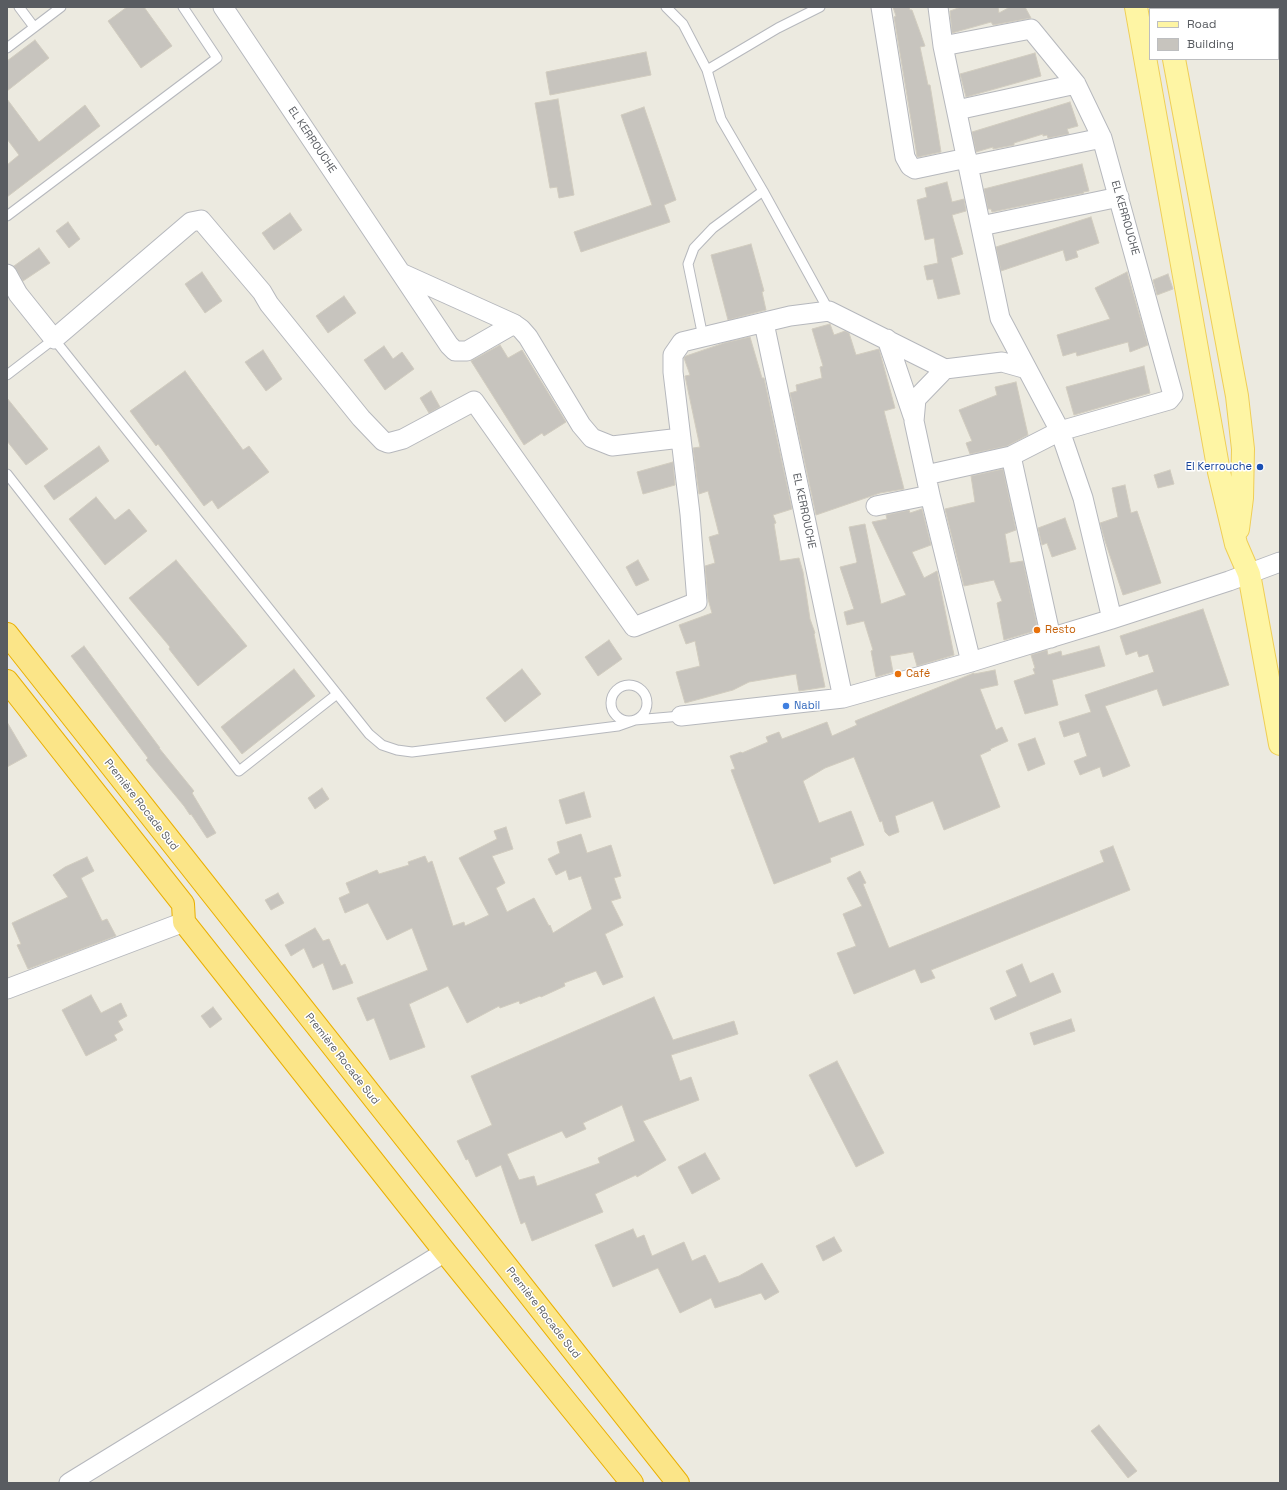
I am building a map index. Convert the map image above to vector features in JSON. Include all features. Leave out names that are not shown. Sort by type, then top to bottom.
[{"type":"highway","name":"Première Rocade Sud","points":[[7,634],[678,1483]]},
{"type":"highway","points":[[7,681],[183,904],[184,922],[445,1252],[632,1483]]},
{"type":"main road","points":[[1136,7],[1219,472],[1236,544],[1249,574],[1280,744]]},
{"type":"main road","points":[[1174,60],[1237,396],[1243,450],[1242,498],[1236,544]]},
{"type":"street","name":"EL KERROUCHE","points":[[223,7],[448,345],[455,351],[467,351],[514,324]]},
{"type":"street","points":[[881,7],[905,157],[910,166],[915,169],[968,162],[1102,138]]},
{"type":"street","points":[[938,7],[943,46],[1000,318],[1060,431],[1083,498],[1112,619]]},
{"type":"street","name":"EL KERROUCHE","points":[[943,46],[1031,29],[1076,84],[1102,138],[1173,395],[1169,400],[1060,431]]},
{"type":"street","points":[[957,110],[1076,84]]},
{"type":"street","points":[[981,226],[1119,198]]},
{"type":"street","points":[[7,274],[18,294],[54,339],[191,222],[201,220],[262,292],[269,304],[361,418],[383,441],[388,443],[403,439],[474,401],[634,627],[697,602],[690,514],[673,372],[673,355],[682,342],[790,316],[829,311],[945,370],[1002,362],[1027,369]]},
{"type":"street","points":[[401,273],[514,324],[521,329],[528,337],[581,426],[592,438],[612,446],[681,438]]},
{"type":"street","name":"EL KERROUCHE","points":[[764,323],[843,698]]},
{"type":"street","points":[[886,339],[914,421],[930,495],[971,662]]},
{"type":"street","points":[[914,421],[916,399],[945,370]]},
{"type":"street","points":[[926,475],[1011,456],[1060,431]]},
{"type":"street","points":[[1011,456],[1051,638]]},
{"type":"street","points":[[876,506],[930,495]]},
{"type":"street","points":[[681,716],[843,698],[1051,638],[1249,574],[1280,562]]},
{"type":"street","points":[[7,989],[184,922]]},
{"type":"street","points":[[69,1483],[445,1252]]},
{"type":"lane","points":[[20,7],[34,27]]},
{"type":"lane","points":[[7,48],[61,7]]},
{"type":"lane","points":[[7,216],[217,58],[183,7]]},
{"type":"lane","points":[[666,7],[683,24],[707,70],[721,119],[763,191],[829,311]]},
{"type":"lane","points":[[707,70],[778,28],[820,7]]},
{"type":"lane","points":[[703,337],[688,264],[694,248],[713,228],[763,191]]},
{"type":"lane","points":[[8,373],[54,339],[369,734],[382,745],[397,750],[412,752],[618,726],[635,720],[645,712],[648,700],[645,694],[636,685],[629,684],[623,685],[617,689],[611,699],[613,712],[622,720],[628,721],[635,720],[681,716]]},
{"type":"lane","points":[[7,474],[239,771],[337,694]]},
{"type":"building","points":[[127,7],[144,7],[172,46],[141,68],[108,21]]},
{"type":"building","points":[[893,7],[909,7],[910,10],[912,10],[925,46],[920,47],[928,85],[930,85],[941,152],[917,156],[894,17],[896,16]]},
{"type":"building","points":[[961,7],[998,7],[999,13],[1010,7],[1025,7],[1031,18],[993,25],[991,22],[952,33],[950,11]]},
{"type":"building","points":[[35,40],[49,58],[7,91],[7,61]]},
{"type":"building","points":[[646,52],[651,75],[550,95],[546,72]]},
{"type":"building","points":[[1035,53],[1041,76],[966,97],[960,74]]},
{"type":"building","points":[[7,99],[39,142],[85,105],[100,126],[7,197],[7,165],[19,155],[7,139]]},
{"type":"building","points":[[558,99],[574,195],[559,198],[557,187],[550,188],[535,103]]},
{"type":"building","points":[[1070,102],[1078,126],[1067,129],[1069,134],[1048,138],[1047,135],[1043,136],[1043,134],[1014,143],[1014,145],[993,149],[993,147],[976,152],[972,132]]},
{"type":"building","points":[[644,107],[676,200],[664,205],[670,222],[581,252],[574,232],[652,205],[621,115]]},
{"type":"building","points":[[1082,164],[1089,191],[992,212],[991,209],[988,209],[984,189]]},
{"type":"building","points":[[947,182],[952,202],[964,199],[966,211],[952,215],[963,254],[951,258],[960,294],[938,299],[933,279],[927,280],[924,266],[938,263],[934,238],[925,240],[917,200],[927,197],[925,188]]},
{"type":"building","points":[[290,213],[302,230],[274,250],[262,233]]},
{"type":"building","points":[[1091,217],[1099,243],[1076,251],[1078,257],[1066,261],[1063,250],[1001,271],[996,247]]},
{"type":"building","points":[[68,222],[80,239],[69,248],[56,231]]},
{"type":"building","points":[[751,244],[764,291],[762,292],[766,310],[728,320],[711,255]]},
{"type":"building","points":[[39,248],[50,263],[23,281],[14,266]]},
{"type":"building","points":[[202,272],[222,301],[205,313],[185,284]]},
{"type":"building","points":[[1127,272],[1148,345],[1130,352],[1128,342],[1077,356],[1076,352],[1063,356],[1057,335],[1110,319],[1095,288]]},
{"type":"building","points":[[1168,274],[1173,289],[1157,295],[1153,280]]},
{"type":"building","points":[[344,296],[356,313],[328,333],[316,316]]},
{"type":"building","points":[[830,324],[834,335],[845,331],[849,333],[856,355],[879,349],[895,408],[884,411],[904,489],[880,493],[816,515],[790,393],[797,391],[796,385],[822,378],[820,367],[823,366],[812,329]]},
{"type":"building","points":[[750,337],[762,378],[764,378],[792,509],[773,515],[776,523],[774,524],[780,561],[799,558],[803,572],[810,619],[815,633],[825,687],[799,691],[796,674],[749,682],[733,690],[685,703],[676,672],[700,666],[695,641],[686,644],[679,625],[712,613],[708,599],[705,566],[715,563],[709,537],[719,534],[708,491],[699,494],[693,448],[700,447],[685,376],[690,375],[684,358],[724,343]]},
{"type":"building","points":[[500,345],[508,358],[522,350],[566,422],[544,436],[542,433],[524,445],[471,361]]},
{"type":"building","points":[[384,346],[393,359],[402,352],[414,369],[385,390],[364,360]]},
{"type":"building","points":[[263,350],[282,379],[266,391],[245,362]]},
{"type":"building","points":[[1144,366],[1150,393],[1074,415],[1066,387]]},
{"type":"building","points":[[185,371],[243,450],[249,446],[269,472],[218,509],[212,500],[204,506],[158,444],[156,446],[130,411]]},
{"type":"building","points":[[1016,382],[1028,435],[1007,446],[970,454],[966,443],[972,441],[959,410],[997,395],[995,387]]},
{"type":"building","points":[[431,391],[440,407],[429,413],[420,398]]},
{"type":"building","points":[[7,398],[48,449],[26,465],[7,441]]},
{"type":"building","points":[[99,446],[109,461],[54,500],[44,486]]},
{"type":"building","points":[[673,462],[675,485],[643,494],[637,472]]},
{"type":"building","points":[[1003,469],[1016,530],[1005,534],[1010,563],[1023,561],[1038,630],[1004,640],[997,603],[1002,601],[994,580],[964,586],[945,509],[975,502],[971,476]]},
{"type":"building","points":[[1170,470],[1174,484],[1158,488],[1154,475]]},
{"type":"building","points":[[1125,485],[1131,513],[1137,511],[1161,583],[1123,595],[1100,523],[1118,517],[1112,488]]},
{"type":"building","points":[[96,497],[115,520],[129,509],[147,531],[105,565],[69,519]]},
{"type":"building","points":[[922,509],[931,545],[912,552],[924,578],[937,571],[954,655],[917,666],[913,652],[890,656],[893,672],[876,677],[871,651],[873,650],[864,621],[847,625],[844,612],[854,609],[840,567],[857,562],[849,527],[865,524],[881,604],[906,595],[872,522],[887,519],[886,515],[909,510],[910,513]]},
{"type":"building","points":[[1065,518],[1076,549],[1052,557],[1047,543],[1042,545],[1038,528]]},
{"type":"building","points":[[176,560],[247,646],[198,686],[169,649],[170,647],[129,598]]},
{"type":"building","points":[[638,560],[649,580],[636,586],[626,567]]},
{"type":"building","points":[[1203,609],[1229,685],[1163,706],[1157,689],[1105,706],[1130,766],[1103,777],[1100,767],[1080,775],[1074,761],[1087,756],[1079,732],[1064,737],[1059,722],[1091,712],[1085,695],[1154,672],[1148,654],[1139,657],[1137,651],[1126,655],[1120,636]]},
{"type":"building","points":[[609,640],[622,659],[598,676],[585,657]]},
{"type":"building","points":[[84,646],[159,748],[194,791],[192,793],[216,833],[207,838],[191,814],[190,815],[146,760],[148,758],[71,656]]},
{"type":"building","points":[[1099,646],[1105,666],[1052,680],[1058,705],[1025,714],[1014,681],[1035,674],[1033,669],[1035,668],[1031,655],[1047,650],[1048,655],[1061,651],[1062,656]]},
{"type":"building","points":[[294,669],[315,696],[242,754],[221,727]]},
{"type":"building","points":[[522,669],[541,694],[505,722],[486,698]]},
{"type":"building","points":[[995,670],[998,685],[980,689],[996,730],[1002,727],[1008,741],[980,755],[1000,807],[944,830],[933,801],[895,816],[899,832],[889,836],[885,832],[882,821],[880,822],[854,757],[825,768],[803,781],[819,823],[851,811],[864,845],[830,858],[831,862],[774,884],[731,770],[735,769],[730,756],[741,752],[742,753],[768,742],[766,737],[779,732],[782,739],[827,722],[832,736],[857,725],[855,721],[974,673]]},
{"type":"building","points":[[7,722],[27,756],[7,767]]},
{"type":"building","points":[[1035,738],[1045,764],[1028,771],[1018,744]]},
{"type":"building","points":[[322,788],[329,799],[315,809],[308,798]]},
{"type":"building","points":[[584,792],[591,817],[566,824],[559,800]]},
{"type":"building","points":[[506,827],[513,849],[492,856],[505,883],[496,888],[507,912],[534,898],[553,933],[592,909],[581,876],[569,880],[566,870],[556,875],[548,859],[560,853],[557,842],[581,834],[587,853],[611,845],[621,876],[614,878],[621,898],[611,901],[623,925],[605,934],[623,977],[603,985],[596,971],[564,983],[565,986],[541,997],[540,996],[520,1004],[519,1001],[500,1008],[499,1006],[467,1023],[448,986],[409,1004],[425,1047],[390,1060],[374,1018],[367,1021],[357,998],[428,970],[412,928],[387,940],[368,903],[345,913],[339,898],[350,893],[346,883],[377,870],[379,874],[409,865],[408,862],[425,856],[428,863],[432,861],[453,926],[464,922],[465,926],[489,915],[459,858],[497,839],[494,831]]},
{"type":"building","points":[[1113,846],[1130,890],[931,970],[935,978],[921,983],[915,969],[854,994],[837,953],[856,946],[843,914],[862,906],[847,878],[860,871],[866,883],[863,884],[889,948],[1104,862],[1100,851]]},
{"type":"building","points":[[87,857],[94,871],[81,878],[102,921],[107,919],[116,936],[28,969],[17,945],[21,944],[12,923],[68,897],[53,875],[65,867]]},
{"type":"building","points":[[278,893],[284,903],[271,910],[265,900]]},
{"type":"building","points":[[315,928],[323,941],[329,939],[341,966],[345,964],[353,983],[333,990],[323,963],[313,968],[304,948],[291,956],[285,945]]},
{"type":"building","points":[[1022,964],[1030,983],[1053,973],[1061,992],[995,1020],[990,1008],[1017,996],[1006,971]]},
{"type":"building","points":[[91,995],[101,1013],[121,1003],[127,1016],[118,1021],[123,1030],[114,1035],[117,1040],[86,1056],[62,1010]]},
{"type":"building","points":[[654,997],[673,1040],[734,1021],[738,1034],[671,1055],[680,1081],[691,1077],[699,1100],[643,1121],[666,1160],[637,1177],[636,1175],[595,1194],[603,1212],[532,1241],[525,1222],[521,1224],[501,1165],[476,1177],[468,1159],[466,1160],[457,1141],[492,1125],[471,1076]],"holes":[[[622,1105],[635,1141],[598,1158],[600,1163],[537,1186],[534,1176],[519,1180],[507,1154],[562,1131],[566,1138],[586,1129],[583,1123]]]},
{"type":"building","points":[[213,1007],[222,1019],[210,1028],[201,1016]]},
{"type":"building","points":[[1071,1019],[1075,1031],[1034,1045],[1030,1033]]},
{"type":"building","points":[[837,1061],[884,1153],[856,1167],[809,1075]]},
{"type":"building","points":[[705,1153],[720,1179],[692,1194],[678,1167]]},
{"type":"building","points":[[633,1229],[637,1238],[644,1235],[652,1256],[684,1242],[692,1261],[705,1255],[719,1283],[739,1276],[762,1263],[779,1292],[765,1300],[761,1293],[715,1308],[711,1298],[680,1313],[658,1268],[613,1287],[595,1245]]},
{"type":"building","points":[[834,1237],[842,1251],[823,1261],[816,1246]]},
{"type":"building","points":[[1099,1425],[1137,1471],[1128,1478],[1091,1431]]},
{"type":"place","name":"El Kerrouche","points":[[1260,467]]},
{"type":"place","name":"Resto","points":[[1037,630]]},
{"type":"place","name":"Café","points":[[898,674]]},
{"type":"place","name":"Nabil","points":[[786,706]]}]
